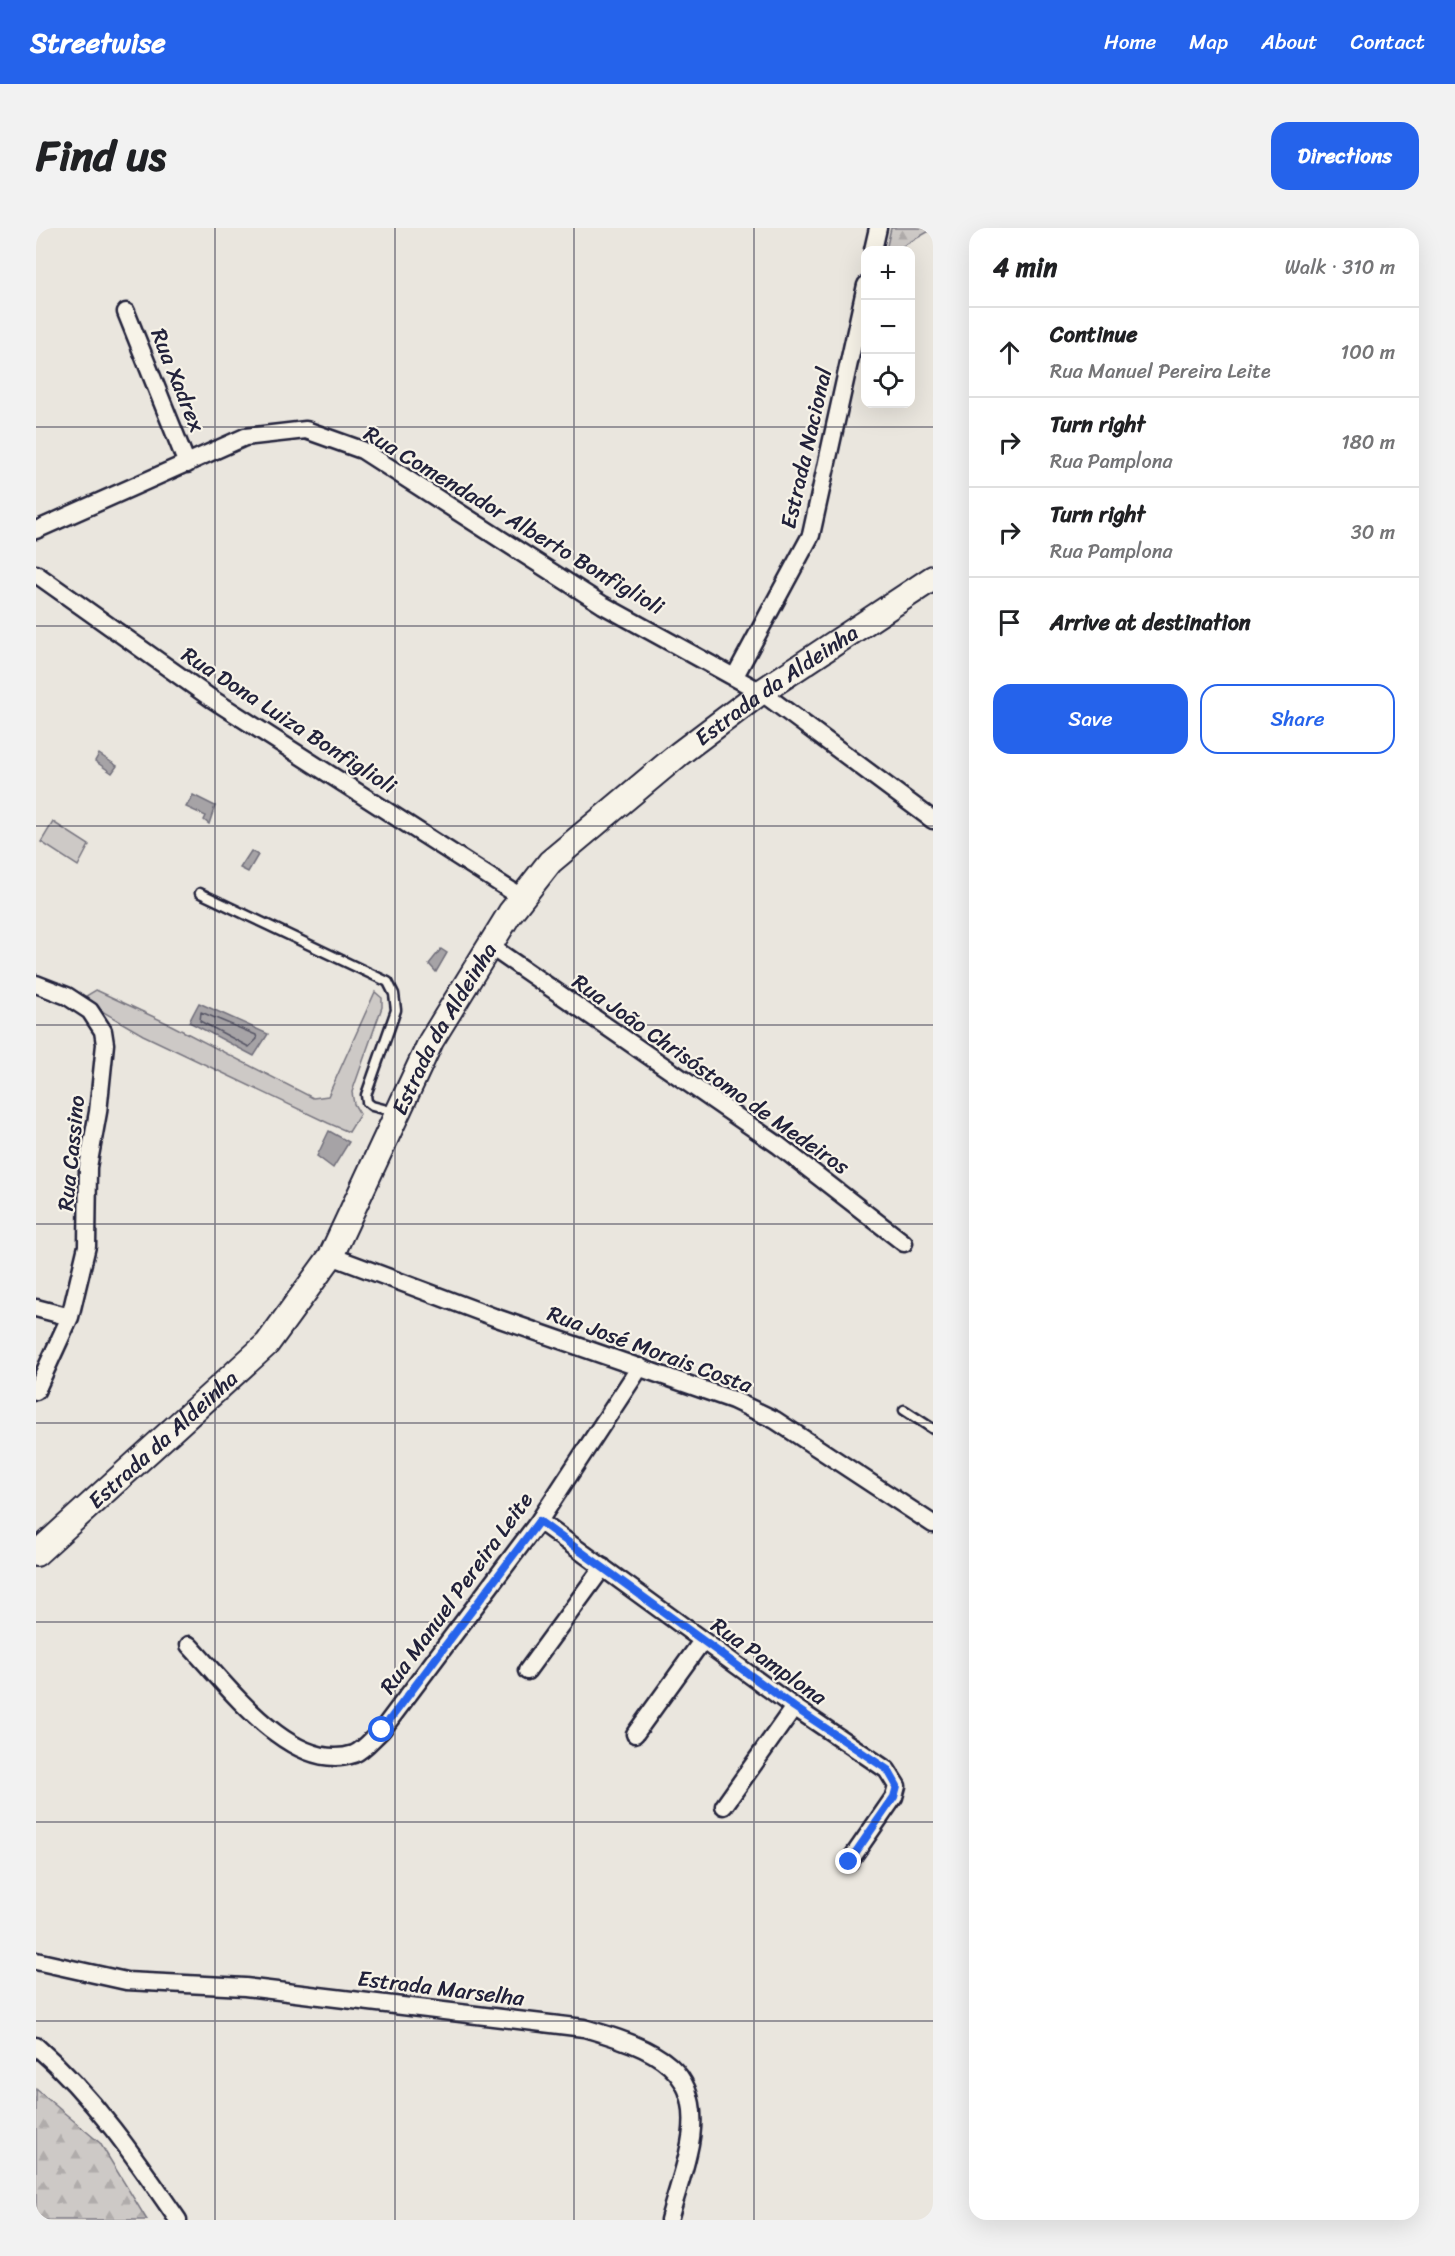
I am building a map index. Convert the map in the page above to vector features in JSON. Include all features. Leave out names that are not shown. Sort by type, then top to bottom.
[{"type":"street","points":[[874,246],[878,228]]},
{"type":"street","name":"Estrada Nacional","points":[[735,676],[814,526],[863,300]]},
{"type":"street","name":"Rua Xadrex","points":[[126,312],[188,464]]},
{"type":"street","name":"Rua Comendador Alberto Bonfiglioli","points":[[36,530],[245,437],[306,430],[337,439],[372,456],[603,605],[761,692],[933,820]]},
{"type":"street","name":"Rua Dona Luiza Bonfiglioli","points":[[36,574],[212,699],[522,897]]},
{"type":"street","name":"Estrada da Aldeinha","points":[[36,1554],[267,1344],[331,1256],[431,1041],[522,897],[550,862],[679,754],[761,692],[933,578]]},
{"type":"street","name":"Rua João Chrisóstomo de Medeiros","points":[[490,946],[778,1145],[904,1243]]},
{"type":"street","name":"Rua Cassino","points":[[36,984],[73,999],[90,1011],[103,1031],[105,1044],[98,1112],[88,1167],[87,1246],[70,1317],[36,1391]]},
{"type":"street","name":"Rua José Morais Costa","points":[[331,1256],[733,1400],[775,1420],[933,1524]]},
{"type":"street","points":[[36,1308],[70,1317]]},
{"type":"street","name":"Rua Manuel Pereira Leite","points":[[189,1646],[275,1734],[314,1753],[337,1758],[357,1753],[382,1730],[539,1521],[640,1367]]},
{"type":"street","name":"Rua Pamplona","points":[[539,1521],[794,1707],[888,1770],[897,1786],[894,1797],[849,1862]]},
{"type":"street","points":[[527,1671],[603,1567]]},
{"type":"street","points":[[635,1734],[702,1641]]},
{"type":"street","points":[[724,1806],[794,1707]]},
{"type":"street","name":"Estrada Marselha","points":[[36,1961],[126,1981],[245,1987],[584,2028],[635,2043],[671,2066],[685,2085],[692,2105],[688,2153],[669,2220]]},
{"type":"street","points":[[36,2046],[55,2062],[120,2135],[178,2220]]},
{"type":"lane","points":[[200,893],[388,982],[394,994],[396,1010],[366,1095],[367,1102],[372,1106],[399,1113]]},
{"type":"lane","points":[[904,1410],[933,1429]]},
{"type":"green space","points":[[891,228],[933,228],[903,246],[887,246]]},
{"type":"green space","points":[[53,822],[89,845],[78,866],[41,842]]},
{"type":"green space","points":[[96,990],[169,1024],[313,1098],[328,1096],[375,992],[382,998],[382,1007],[352,1092],[354,1104],[360,1114],[349,1132],[328,1123],[143,1035],[105,1013],[86,996]]},
{"type":"green space","points":[[36,2089],[100,2143],[147,2220],[36,2220]]},
{"type":"water","points":[[99,754],[117,766],[112,773],[95,761]]},
{"type":"water","points":[[193,795],[215,806],[209,824],[204,820],[206,816],[186,807]]},
{"type":"water","points":[[251,851],[258,855],[248,872],[240,868]]},
{"type":"water","points":[[441,949],[447,953],[436,972],[429,964]]},
{"type":"water","points":[[199,1003],[268,1034],[254,1056],[189,1022]]},
{"type":"water","points":[[329,1131],[349,1142],[333,1168],[317,1156]]},
{"type":"route","points":[[382,1730],[539,1521],[794,1707],[888,1770],[897,1786],[894,1797],[849,1862]]}]
